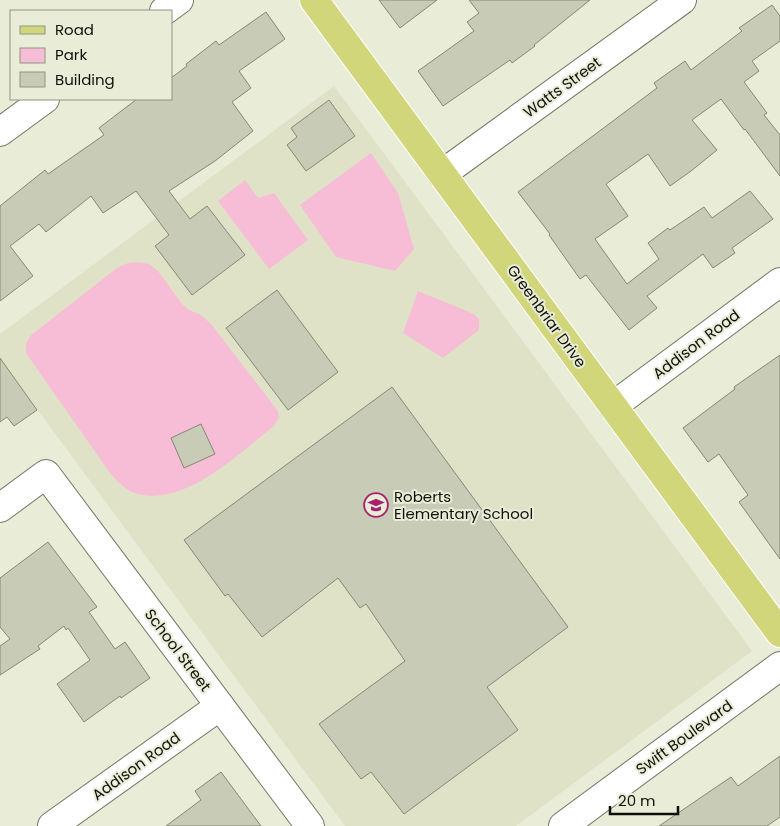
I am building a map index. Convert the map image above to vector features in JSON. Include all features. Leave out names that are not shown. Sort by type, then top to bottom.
[{"type":"main road","name":"Greenbriar Drive","points":[[314,0],[780,632]]},
{"type":"street","points":[[165,10],[180,0]]},
{"type":"street","name":"Watts Street","points":[[442,174],[682,0]]},
{"type":"street","points":[[0,132],[44,100]]},
{"type":"street","name":"Addison Road","points":[[613,406],[780,282]]},
{"type":"street","name":"School Street","points":[[0,508],[46,474],[310,826]]},
{"type":"street","name":"Swift Boulevard","points":[[563,826],[780,666]]},
{"type":"street","name":"Addison Road","points":[[52,826],[220,706]]},
{"type":"shaded area","name":"Roberts Elementary School","points":[[334,86],[752,651],[516,826],[345,826],[0,359],[0,334]]},
{"type":"green space","points":[[371,153],[398,193],[414,249],[395,271],[336,257],[300,205]]},
{"type":"green space","points":[[245,180],[258,198],[274,193],[308,240],[269,269],[218,201]]},
{"type":"green space","points":[[128,263],[149,264],[158,271],[182,304],[189,310],[201,315],[211,324],[278,411],[279,418],[274,426],[211,475],[175,492],[156,496],[130,491],[122,486],[110,473],[26,353],[26,344],[30,336],[117,268]]},
{"type":"green space","points":[[418,291],[474,314],[479,319],[479,330],[443,358],[403,333]]},
{"type":"building","points":[[379,0],[437,0],[400,28]]},
{"type":"building","points":[[469,0],[590,0],[512,63],[510,60],[443,106],[418,71],[474,31],[467,22],[479,13]]},
{"type":"building","points":[[772,5],[780,16],[780,41],[752,61],[759,71],[744,82],[767,113],[764,115],[780,135],[780,176],[721,99],[692,120],[717,150],[670,186],[648,154],[606,184],[628,216],[595,239],[627,284],[659,259],[648,243],[668,228],[670,230],[704,207],[712,218],[750,191],[773,219],[732,248],[735,253],[713,268],[703,254],[647,296],[657,308],[629,330],[586,275],[580,279],[550,234],[518,192],[657,88],[654,83],[685,61],[691,70],[742,31],[739,28]]},
{"type":"building","points":[[266,12],[285,39],[239,71],[251,88],[232,102],[253,131],[215,161],[169,191],[190,219],[207,206],[245,255],[192,295],[155,246],[169,235],[136,191],[103,213],[91,196],[46,232],[39,224],[10,246],[33,276],[0,301],[0,206],[45,170],[48,174],[104,135],[99,128],[136,100],[172,100],[172,77],[216,41],[219,45]]},
{"type":"building","points":[[329,100],[355,136],[306,171],[287,145],[297,137],[291,128]]},
{"type":"building","points":[[277,290],[338,372],[288,410],[226,328]]},
{"type":"building","points":[[780,355],[780,559],[739,502],[748,495],[719,454],[708,462],[683,428],[735,389],[734,387]]},
{"type":"building","points":[[0,358],[37,410],[14,426],[7,417],[0,422]]},
{"type":"building","points":[[392,387],[568,627],[487,687],[518,730],[404,814],[371,772],[361,779],[319,724],[405,661],[366,604],[360,608],[338,578],[262,637],[228,594],[225,596],[184,540]]},
{"type":"building","points":[[201,424],[215,454],[184,468],[171,438]]},
{"type":"building","points":[[48,542],[97,607],[89,612],[115,649],[125,642],[150,678],[121,698],[120,696],[84,722],[57,684],[90,660],[68,628],[66,630],[64,626],[38,646],[40,649],[0,675],[0,646],[10,639],[0,627],[0,578]]},
{"type":"building","points":[[780,756],[780,817],[767,826],[659,826],[731,777],[738,786]]},
{"type":"building","points":[[221,772],[261,826],[166,826],[201,800],[195,791]]},
{"type":"place","name":"Roberts Elementary School","points":[[376,505]]}]
